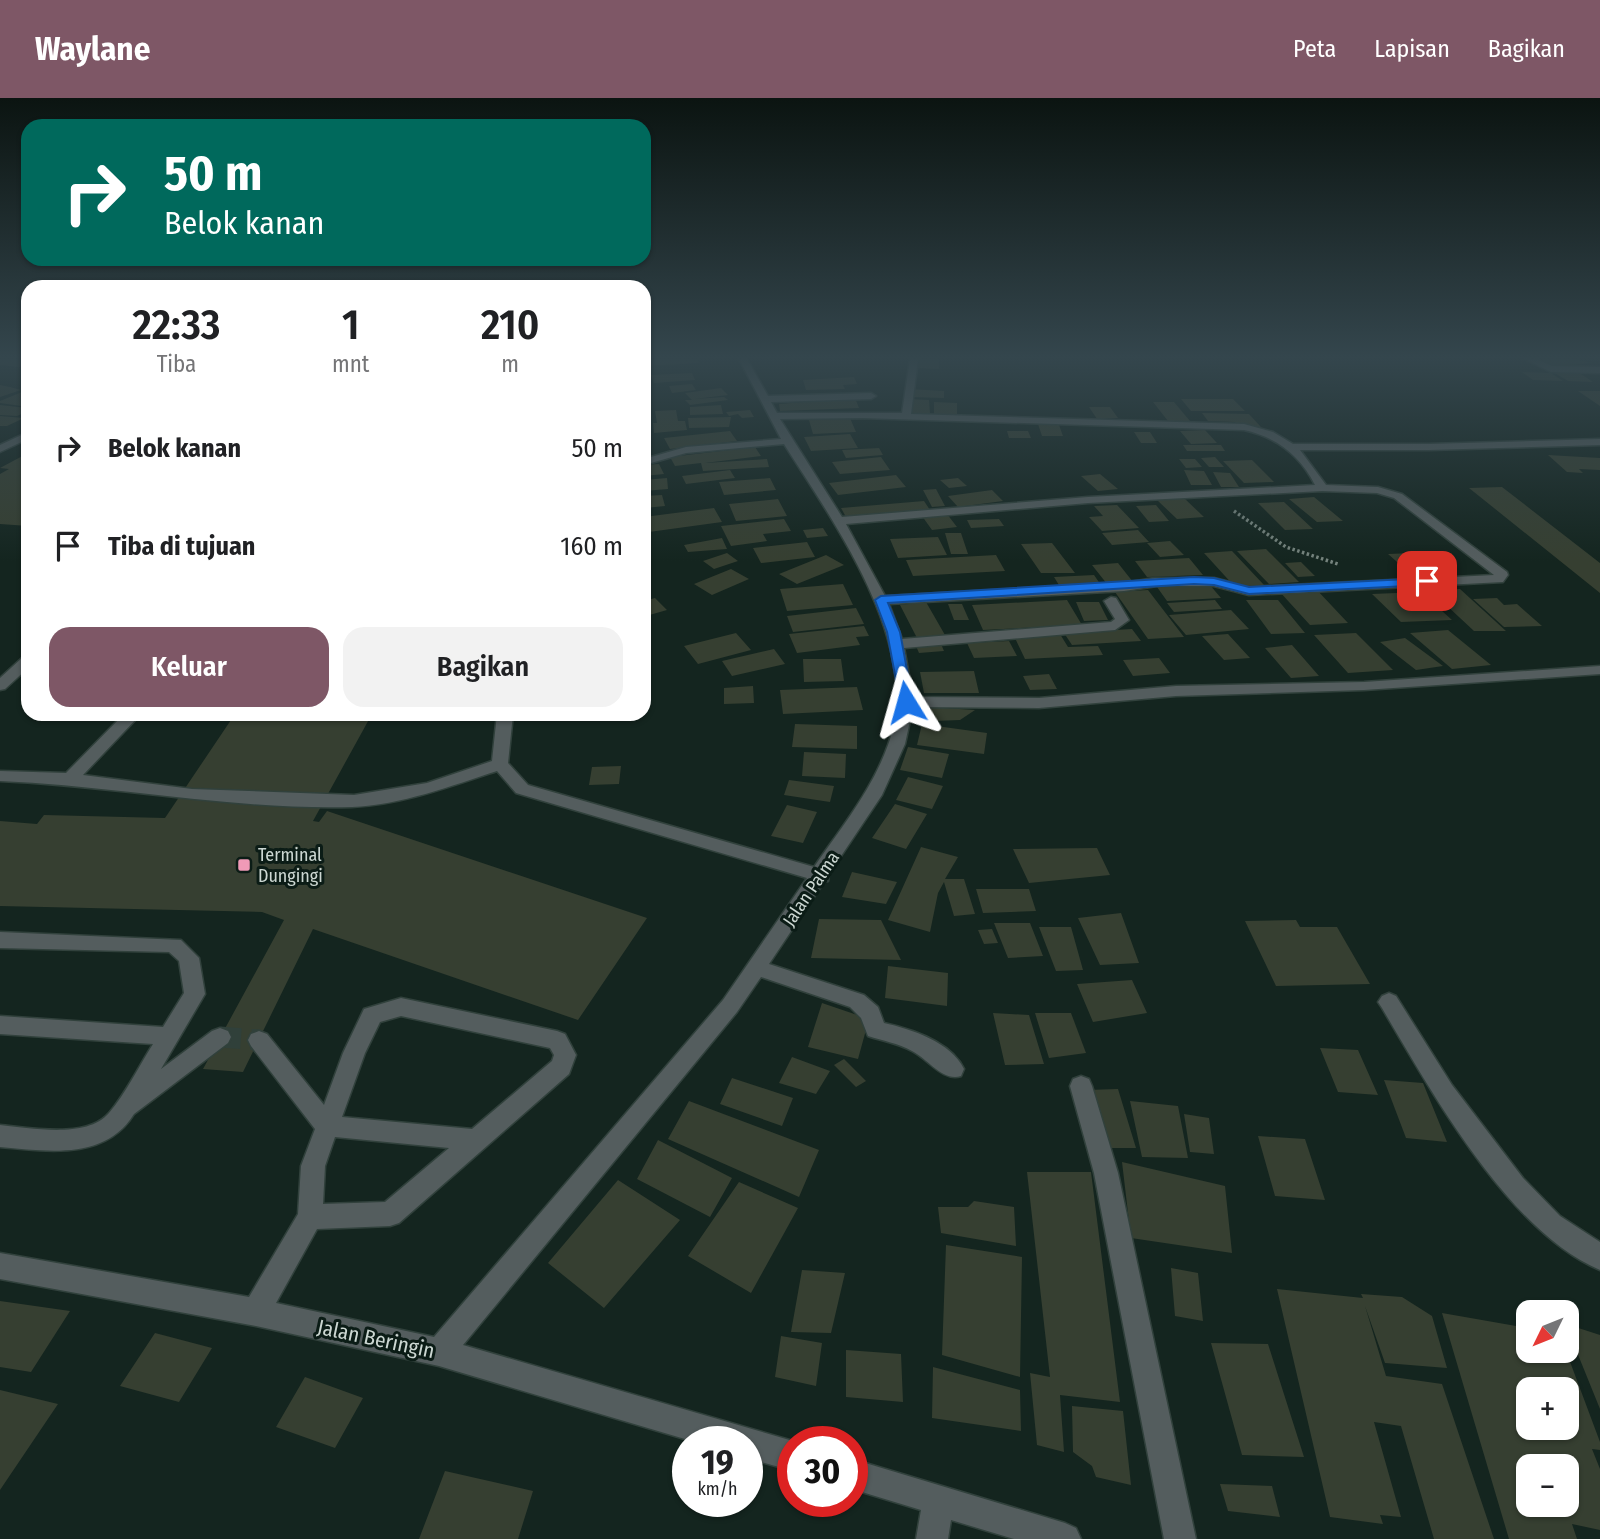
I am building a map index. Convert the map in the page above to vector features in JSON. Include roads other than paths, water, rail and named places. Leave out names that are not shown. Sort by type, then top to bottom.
[{"type":"street","name":"Jalan Palma","points":[[439,1352],[660,1093],[730,1006],[821,876],[873,795],[897,744],[906,702],[897,644],[881,600],[839,521],[779,426]]},
{"type":"street","points":[[1223,426],[1266,432],[1294,447],[1317,476],[1322,488]]},
{"type":"street","points":[[0,449],[21,440]]},
{"type":"street","points":[[651,462],[687,450],[787,440]]},
{"type":"street","points":[[1294,447],[1443,447],[1600,442]]},
{"type":"street","points":[[839,521],[1087,500],[1322,488],[1378,490],[1398,496],[1502,575],[1498,579],[1476,581],[1402,582],[1249,591],[1214,582],[1194,581],[881,600]]},
{"type":"street","points":[[897,644],[1115,626],[1122,620],[1111,601]]},
{"type":"street","points":[[0,686],[21,666]]},
{"type":"street","points":[[906,702],[1040,703],[1176,691],[1364,686],[1600,670]]},
{"type":"street","points":[[70,779],[126,721]]},
{"type":"street","points":[[504,721],[500,764],[522,789],[821,876]]},
{"type":"street","points":[[0,776],[70,779],[192,795],[354,802],[429,788],[500,764]]},
{"type":"street","points":[[0,940],[174,945],[190,958],[195,994],[117,1121],[100,1134],[60,1141],[0,1136]]},
{"type":"street","points":[[757,968],[857,1001],[870,1013],[876,1030],[908,1038],[930,1048],[953,1069]]},
{"type":"street","points":[[1389,1002],[1444,1092],[1514,1186],[1551,1225],[1600,1257]]},
{"type":"street","points":[[256,1312],[310,1217],[313,1166],[354,1053],[372,1015],[401,1007],[557,1040],[565,1055],[561,1067],[390,1214],[310,1217]]},
{"type":"street","points":[[0,1025],[170,1036]]},
{"type":"street","points":[[122,1112],[220,1037]]},
{"type":"street","points":[[258,1040],[326,1126],[476,1140]]},
{"type":"street","points":[[1081,1086],[1106,1173],[1180,1539]]},
{"type":"street","name":"Jalan Beringin","points":[[0,1266],[256,1312],[439,1352],[691,1426]]},
{"type":"street","points":[[868,1479],[1065,1539]]},
{"type":"street","points":[[932,1539],[938,1499]]},
{"type":"tunnel","points":[[220,1037],[259,1040]]},
{"type":"place","name":"Terminal Dungingi","points":[[244,865]]}]
